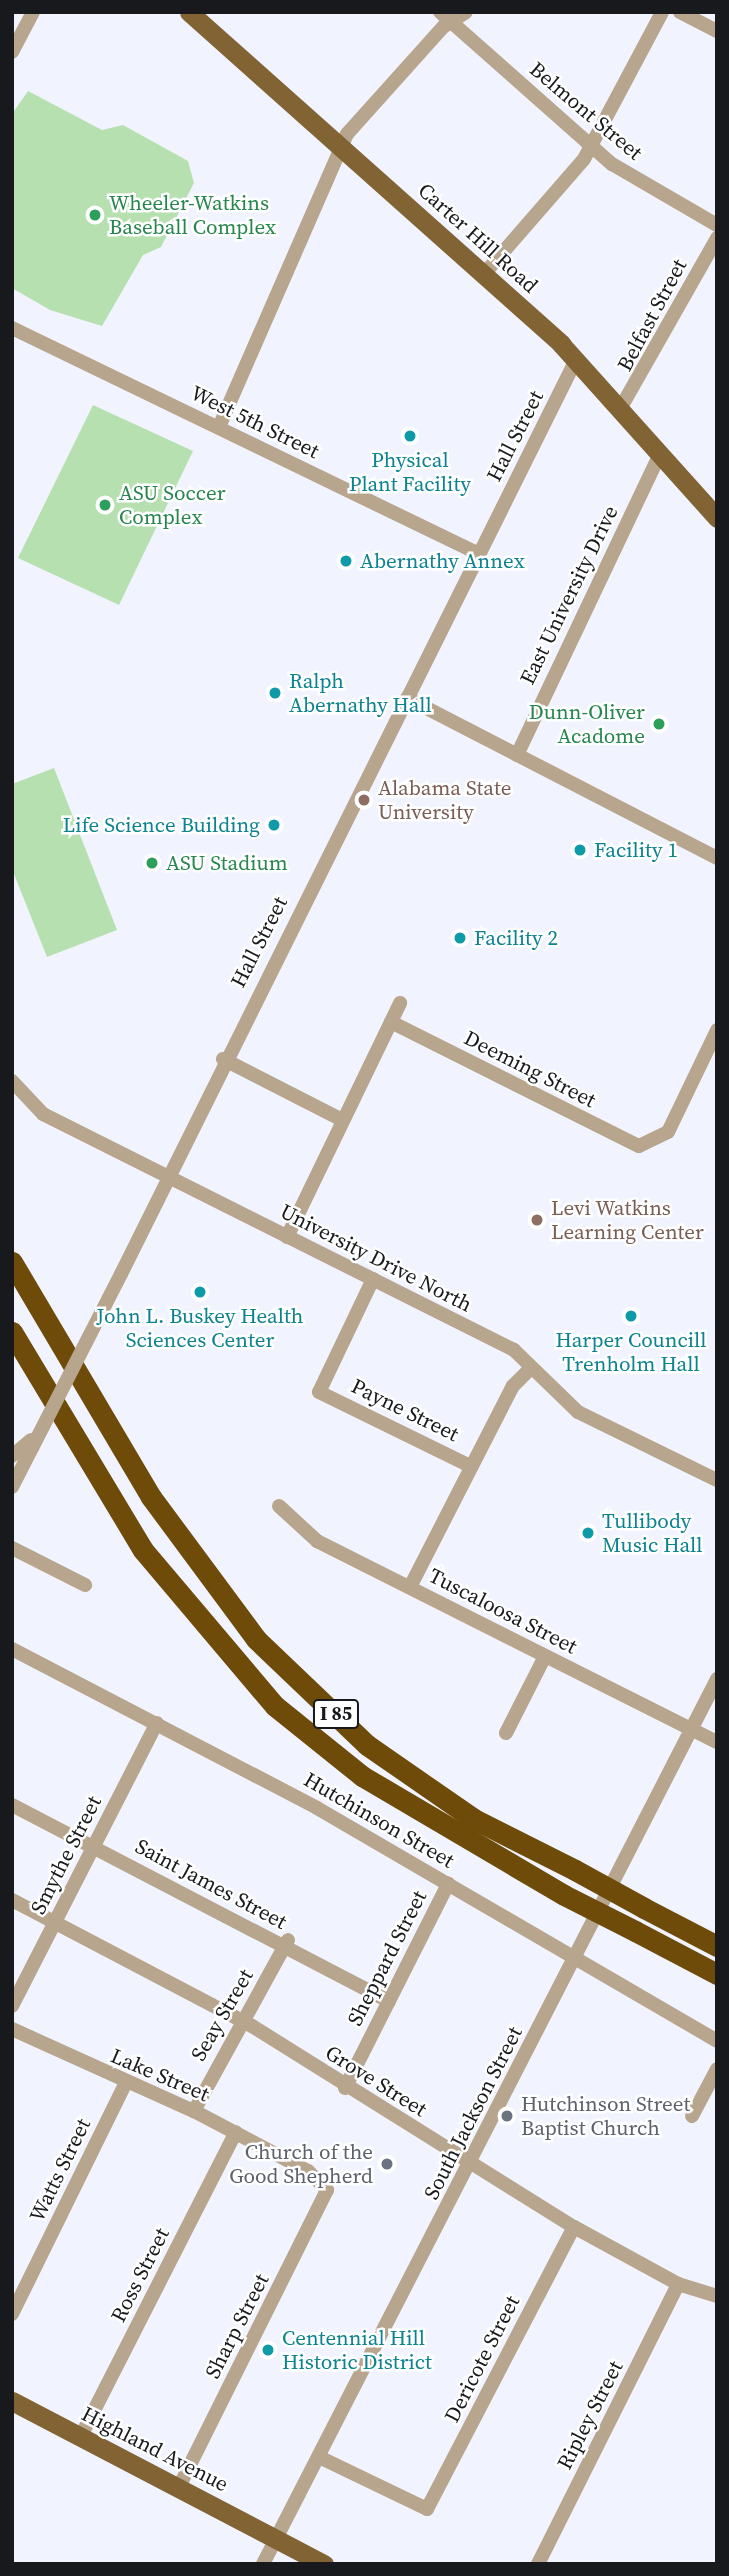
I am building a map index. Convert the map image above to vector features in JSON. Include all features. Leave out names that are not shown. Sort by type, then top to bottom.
[{"type":"highway","name":"I 85","points":[[12,1262],[151,1497],[256,1639],[367,1745],[474,1819],[717,1946]]},
{"type":"highway","name":"I 85","points":[[12,1332],[143,1550],[275,1706],[382,1790],[564,1895],[717,1974]]},
{"type":"highway","points":[[644,1908],[717,1934]]},
{"type":"highway","points":[[687,1959],[717,1979]]},
{"type":"main road","name":"Carter Hill Road","points":[[189,12],[342,146],[576,360],[717,518]]},
{"type":"main road","name":"Highland Avenue","points":[[12,2401],[324,2564]]},
{"type":"street","points":[[12,52],[33,12]]},
{"type":"street","name":"Belmont Street","points":[[440,12],[592,147],[717,225]]},
{"type":"street","points":[[219,427],[342,146],[452,22],[466,12]]},
{"type":"street","points":[[484,274],[592,147],[662,12]]},
{"type":"street","points":[[680,12],[717,31]]},
{"type":"street","name":"Belfast Street","points":[[620,409],[717,238]]},
{"type":"street","name":"West 5th Street","points":[[12,328],[479,554]]},
{"type":"street","name":"Hall Street","points":[[12,1487],[121,1274],[223,1059],[576,360]]},
{"type":"street","name":"East University Drive","points":[[517,755],[660,454]]},
{"type":"street","points":[[407,698],[717,858]]},
{"type":"street","points":[[287,1237],[400,1003]]},
{"type":"street","name":"Deeming Street","points":[[391,1022],[629,1143],[652,1144],[668,1132],[717,1030]]},
{"type":"street","points":[[223,1059],[342,1120]]},
{"type":"street","name":"University Drive North","points":[[12,1081],[43,1114],[514,1350],[578,1412],[717,1480]]},
{"type":"street","name":"Payne Street","points":[[373,1279],[319,1392],[472,1467]]},
{"type":"street","points":[[410,1587],[513,1386],[531,1368]]},
{"type":"street","name":"Hall Street","points":[[12,1457],[40,1432]]},
{"type":"street","name":"Tuscaloosa Street","points":[[279,1506],[300,1531],[717,1742]]},
{"type":"street","points":[[12,1548],[85,1585]]},
{"type":"street","name":"Hutchinson Street","points":[[12,1649],[157,1723],[448,1884],[717,2041]]},
{"type":"street","points":[[506,1733],[545,1656]]},
{"type":"street","name":"South Jackson Street","points":[[263,2564],[471,2166],[717,1679]]},
{"type":"street","name":"Smythe Street","points":[[12,2006],[157,1723]]},
{"type":"street","name":"Saint James Street","points":[[12,1805],[286,1943],[389,2001]]},
{"type":"street","name":"Sheppard Street","points":[[345,2088],[448,1884]]},
{"type":"street","name":"Grove Street","points":[[12,1900],[243,2021],[345,2088],[574,2227],[678,2284],[717,2296]]},
{"type":"street","name":"Seay Street","points":[[194,2111],[286,1943]]},
{"type":"street","name":"Lake Street","points":[[12,2029],[194,2111],[236,2132],[324,2184]]},
{"type":"street","points":[[692,2116],[717,2069]]},
{"type":"street","name":"Watts Street","points":[[12,2314],[126,2082]]},
{"type":"street","name":"Ross Street","points":[[81,2436],[236,2132]]},
{"type":"street","name":"Sharp Street","points":[[179,2487],[326,2197],[324,2184]]},
{"type":"street","name":"Dericote Street","points":[[319,2457],[427,2509],[574,2227]]},
{"type":"street","name":"Ripley Street","points":[[538,2564],[678,2284]]},
{"type":"green space","name":"Wheeler-Watkins Baseball Complex","points":[[28,91],[102,130],[123,125],[188,161],[194,183],[161,247],[143,255],[102,326],[50,310],[12,288],[12,114]]},
{"type":"green space","name":"ASU Soccer Complex","points":[[93,405],[193,451],[119,605],[18,558]]},
{"type":"green space","points":[[54,768],[117,930],[47,957],[12,869],[12,784]]},
{"type":"place","name":"Wheeler-Watkins Baseball Complex","points":[[95,215]]},
{"type":"place","name":"Physical Plant Facility","points":[[410,436]]},
{"type":"place","name":"ASU Soccer Complex","points":[[105,505]]},
{"type":"place","name":"Abernathy Annex","points":[[346,561]]},
{"type":"place","name":"Ralph Abernathy Hall","points":[[275,693]]},
{"type":"place","name":"Dunn-Oliver Acadome","points":[[659,724]]},
{"type":"place","name":"Alabama State University","points":[[364,800]]},
{"type":"place","name":"Life Science Building","points":[[274,825]]},
{"type":"place","name":"Facility 1","points":[[580,850]]},
{"type":"place","name":"ASU Stadium","points":[[152,863]]},
{"type":"place","name":"Facility 2","points":[[460,938]]},
{"type":"place","name":"Levi Watkins Learning Center","points":[[537,1220]]},
{"type":"place","name":"John L. Buskey Health Sciences Center","points":[[200,1292]]},
{"type":"place","name":"Harper Councill Trenholm Hall","points":[[631,1316]]},
{"type":"place","name":"Tullibody Music Hall","points":[[588,1533]]},
{"type":"place","name":"Hutchinson Street Baptist Church","points":[[507,2116]]},
{"type":"place","name":"Church of the Good Shepherd","points":[[387,2164]]},
{"type":"place","name":"Centennial Hill Historic District","points":[[268,2350]]}]
